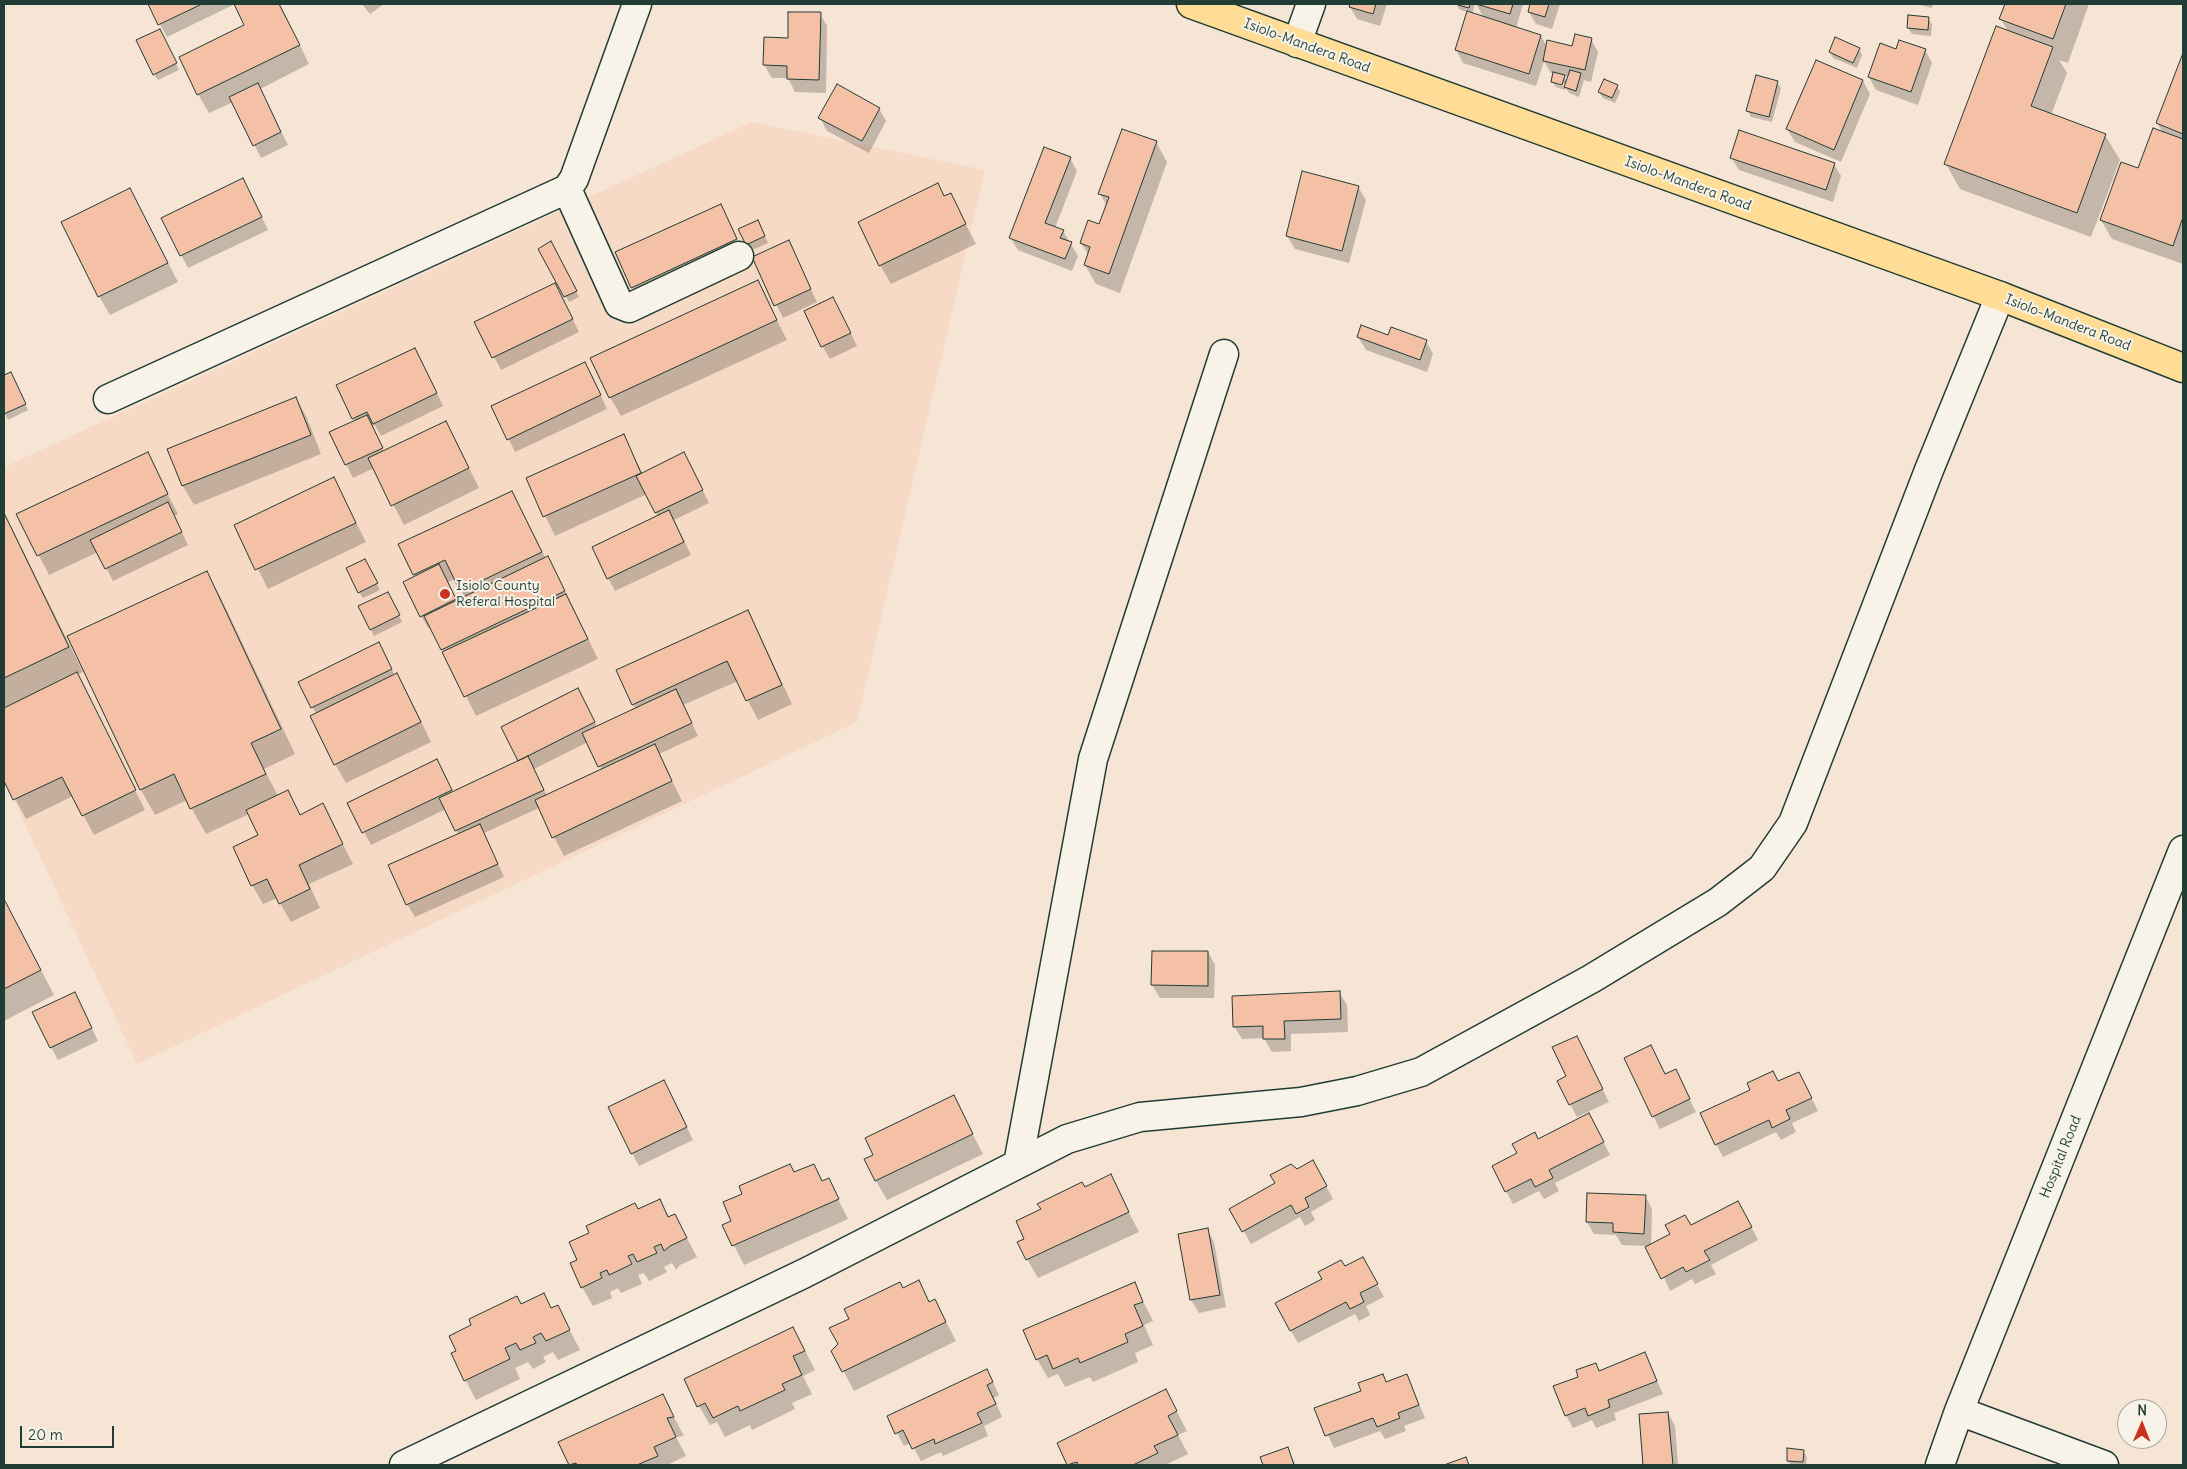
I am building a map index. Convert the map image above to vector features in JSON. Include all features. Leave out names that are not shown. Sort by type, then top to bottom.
[{"type":"highway","name":"Isiolo-Mandera Road","points":[[1191,4],[2000,296],[2183,368]]},
{"type":"street","points":[[108,399],[567,188],[574,179],[637,4]]},
{"type":"street","points":[[1297,43],[1312,4]]},
{"type":"street","points":[[567,188],[619,304],[629,308],[739,256]]},
{"type":"street","points":[[404,1465],[805,1273],[1067,1139],[1140,1117],[1301,1102],[1357,1091],[1421,1072],[1590,979],[1718,902],[1762,868],[1793,823],[1929,470],[2000,296]]},
{"type":"street","points":[[1018,1164],[1093,759],[1224,354]]},
{"type":"street","name":"Hospital Road","points":[[1940,1465],[1959,1411],[2183,850]]},
{"type":"street","points":[[1959,1411],[2104,1465]]},
{"type":"shaded area","name":"Isiolo County Referal Hospital","points":[[752,122],[985,170],[857,722],[137,1064],[4,779],[4,467]]},
{"type":"building","points":[[148,4],[202,4],[158,25]]},
{"type":"building","points":[[234,4],[279,4],[300,45],[197,95],[179,57],[244,25]]},
{"type":"building","points":[[1350,4],[1376,4],[1373,14],[1349,7]]},
{"type":"building","points":[[1455,4],[1470,4],[1469,8]]},
{"type":"building","points":[[1476,4],[1513,4],[1510,14]]},
{"type":"building","points":[[1530,4],[1549,4],[1545,17],[1528,12]]},
{"type":"building","points":[[2005,4],[2066,4],[2053,39],[1999,19]]},
{"type":"building","points":[[1467,11],[1541,35],[1529,74],[1455,50]]},
{"type":"building","points":[[788,12],[821,12],[819,80],[787,79],[787,66],[763,65],[764,37],[788,38]]},
{"type":"building","points":[[1908,15],[1929,17],[1928,30],[1907,28]]},
{"type":"building","points":[[1996,26],[2053,47],[2031,106],[2106,134],[2077,213],[1944,164]]},
{"type":"building","points":[[160,29],[177,63],[153,75],[136,40]]},
{"type":"building","points":[[1575,34],[1592,38],[1585,70],[1543,61],[1547,40],[1572,46]]},
{"type":"building","points":[[1835,37],[1860,48],[1853,63],[1829,52]]},
{"type":"building","points":[[1899,40],[1926,49],[1911,92],[1868,77],[1880,43],[1896,49]]},
{"type":"building","points":[[2183,53],[2183,134],[2156,123]]},
{"type":"building","points":[[1816,60],[1863,80],[1834,150],[1786,129]]},
{"type":"building","points":[[1570,70],[1581,73],[1576,91],[1564,87]]},
{"type":"building","points":[[1553,72],[1565,75],[1562,85],[1551,82]]},
{"type":"building","points":[[1756,75],[1778,81],[1769,117],[1746,111]]},
{"type":"building","points":[[1604,79],[1618,85],[1612,98],[1598,92]]},
{"type":"building","points":[[258,83],[281,132],[253,146],[229,97]]},
{"type":"building","points":[[837,84],[880,108],[862,141],[818,118]]},
{"type":"building","points":[[2153,128],[2183,139],[2183,217],[2173,246],[2100,220],[2121,162],[2138,168]]},
{"type":"building","points":[[1122,129],[1157,141],[1109,274],[1084,265],[1090,247],[1080,243],[1088,220],[1099,224],[1109,197],[1098,194]]},
{"type":"building","points":[[1739,130],[1835,163],[1826,190],[1730,158]]},
{"type":"building","points":[[1044,147],[1071,157],[1045,223],[1064,230],[1060,238],[1072,242],[1065,259],[1009,238]]},
{"type":"building","points":[[1302,171],[1359,186],[1342,251],[1286,236]]},
{"type":"building","points":[[243,178],[262,217],[180,256],[161,218]]},
{"type":"building","points":[[938,183],[944,196],[951,193],[966,224],[879,266],[858,222]]},
{"type":"building","points":[[130,188],[168,263],[98,297],[61,222]]},
{"type":"building","points":[[721,204],[737,239],[631,288],[615,252]]},
{"type":"building","points":[[758,220],[765,236],[746,245],[738,229]]},
{"type":"building","points":[[789,240],[811,289],[774,306],[752,257]]},
{"type":"building","points":[[551,241],[577,291],[564,297],[538,249]]},
{"type":"building","points":[[758,280],[777,320],[609,398],[590,358]]},
{"type":"building","points":[[555,283],[573,319],[492,358],[474,322]]},
{"type":"building","points":[[833,297],[851,333],[821,347],[804,311]]},
{"type":"building","points":[[1361,325],[1388,335],[1391,327],[1427,340],[1420,360],[1357,337]]},
{"type":"building","points":[[415,348],[437,393],[373,424],[367,412],[352,419],[336,385]]},
{"type":"building","points":[[585,362],[601,395],[507,440],[491,406]]},
{"type":"building","points":[[11,372],[26,404],[4,414],[4,375]]},
{"type":"building","points":[[296,397],[311,435],[182,486],[167,449]]},
{"type":"building","points":[[367,415],[383,448],[345,465],[329,432]]},
{"type":"building","points":[[446,421],[469,468],[391,506],[368,458]]},
{"type":"building","points":[[624,434],[641,473],[543,517],[526,478]]},
{"type":"building","points":[[148,452],[168,494],[37,556],[16,514]]},
{"type":"building","points":[[684,452],[703,490],[655,513],[636,476]]},
{"type":"building","points":[[334,477],[356,523],[255,570],[234,525]]},
{"type":"building","points":[[512,491],[542,552],[460,591],[445,560],[413,575],[398,544]]},
{"type":"building","points":[[168,502],[182,532],[105,569],[90,540]]},
{"type":"building","points":[[669,510],[684,542],[607,579],[592,547]]},
{"type":"building","points":[[4,513],[69,647],[4,678]]},
{"type":"building","points":[[548,556],[565,591],[441,650],[424,616]]},
{"type":"building","points":[[365,559],[378,583],[358,593],[346,568]]},
{"type":"building","points":[[439,564],[456,599],[420,617],[403,582]]},
{"type":"building","points":[[207,571],[281,729],[251,743],[266,774],[190,809],[174,774],[140,790],[67,636]]},
{"type":"building","points":[[388,592],[400,615],[370,630],[358,606]]},
{"type":"building","points":[[566,594],[588,639],[464,697],[442,652]]},
{"type":"building","points":[[748,610],[782,685],[746,701],[727,661],[632,705],[616,670]]},
{"type":"building","points":[[379,642],[392,669],[311,708],[298,682]]},
{"type":"building","points":[[77,672],[136,790],[82,816],[62,777],[13,800],[4,781],[4,708]]},
{"type":"building","points":[[397,673],[421,722],[334,765],[310,716]]},
{"type":"building","points":[[578,688],[595,722],[518,761],[501,727]]},
{"type":"building","points":[[676,689],[692,723],[598,767],[582,733]]},
{"type":"building","points":[[655,744],[672,781],[552,838],[535,800]]},
{"type":"building","points":[[528,756],[544,790],[455,831],[439,798]]},
{"type":"building","points":[[437,759],[452,790],[362,833],[347,803]]},
{"type":"building","points":[[288,790],[300,815],[323,803],[343,844],[299,865],[310,889],[279,904],[267,879],[251,886],[233,847],[258,835],[246,810]]},
{"type":"building","points":[[480,824],[498,864],[406,905],[388,865]]},
{"type":"building","points":[[4,899],[41,970],[4,989]]},
{"type":"building","points":[[1152,951],[1208,951],[1208,986],[1151,985]]},
{"type":"building","points":[[1340,991],[1341,1019],[1284,1021],[1285,1039],[1263,1039],[1263,1026],[1233,1027],[1232,996]]},
{"type":"building","points":[[75,992],[92,1028],[50,1048],[32,1012]]},
{"type":"building","points":[[1577,1036],[1603,1089],[1569,1105],[1557,1081],[1566,1076],[1552,1047]]},
{"type":"building","points":[[1651,1045],[1665,1074],[1676,1069],[1690,1099],[1652,1117],[1624,1058]]},
{"type":"building","points":[[1773,1071],[1778,1081],[1799,1072],[1812,1098],[1786,1110],[1790,1119],[1772,1128],[1769,1120],[1715,1145],[1700,1113],[1750,1090],[1747,1083]]},
{"type":"building","points":[[664,1080],[687,1127],[631,1154],[608,1107]]},
{"type":"building","points":[[954,1095],[973,1134],[875,1181],[864,1159],[873,1155],[865,1138]]},
{"type":"building","points":[[1589,1113],[1604,1142],[1549,1170],[1553,1178],[1535,1187],[1531,1179],[1505,1192],[1492,1166],[1517,1153],[1512,1144],[1535,1132],[1538,1139]]},
{"type":"building","points":[[1313,1160],[1327,1186],[1305,1198],[1309,1207],[1296,1214],[1291,1205],[1242,1232],[1229,1209],[1275,1183],[1270,1175],[1291,1164],[1297,1169]]},
{"type":"building","points":[[790,1164],[794,1172],[814,1164],[822,1181],[829,1178],[839,1199],[732,1246],[722,1225],[731,1221],[723,1202],[742,1194],[739,1186]]},
{"type":"building","points":[[1111,1174],[1129,1212],[1026,1260],[1017,1242],[1024,1239],[1016,1221],[1041,1209],[1037,1204],[1082,1182],[1085,1187]]},
{"type":"building","points":[[1587,1193],[1646,1195],[1644,1234],[1613,1232],[1613,1223],[1586,1222]]},
{"type":"building","points":[[660,1199],[668,1217],[675,1214],[687,1238],[664,1251],[661,1244],[654,1247],[657,1253],[637,1262],[633,1254],[628,1256],[632,1264],[609,1275],[607,1270],[600,1273],[602,1278],[581,1288],[570,1263],[577,1260],[569,1242],[589,1233],[586,1226],[635,1203],[638,1209]]},
{"type":"building","points":[[1738,1201],[1752,1227],[1704,1251],[1710,1260],[1686,1272],[1683,1267],[1661,1279],[1645,1247],[1670,1234],[1665,1225],[1685,1215],[1691,1225]]},
{"type":"building","points":[[1208,1228],[1220,1295],[1190,1300],[1178,1234]]},
{"type":"building","points":[[1363,1257],[1378,1284],[1360,1293],[1364,1302],[1350,1309],[1346,1302],[1290,1331],[1275,1303],[1322,1279],[1318,1272],[1341,1260],[1345,1266]]},
{"type":"building","points":[[919,1280],[929,1302],[935,1299],[946,1322],[842,1372],[831,1351],[838,1344],[829,1328],[849,1319],[844,1309],[900,1282],[903,1288]]},
{"type":"building","points":[[1135,1282],[1143,1302],[1134,1305],[1143,1326],[1125,1334],[1128,1342],[1080,1363],[1078,1358],[1053,1369],[1047,1355],[1036,1360],[1023,1330]]},
{"type":"building","points":[[544,1293],[551,1308],[558,1305],[570,1330],[546,1341],[541,1333],[533,1337],[536,1343],[520,1350],[516,1343],[505,1348],[510,1359],[464,1381],[451,1353],[456,1351],[449,1336],[471,1325],[469,1319],[517,1296],[521,1304]]},
{"type":"building","points":[[793,1327],[805,1351],[793,1356],[802,1375],[782,1384],[785,1390],[740,1411],[738,1406],[713,1418],[705,1403],[697,1407],[684,1379]]},
{"type":"building","points":[[1645,1352],[1657,1381],[1608,1400],[1610,1407],[1588,1416],[1585,1408],[1565,1416],[1553,1386],[1578,1377],[1576,1370],[1596,1363],[1599,1371]]},
{"type":"building","points":[[987,1369],[993,1382],[987,1385],[996,1404],[977,1413],[982,1423],[935,1444],[934,1439],[912,1449],[903,1430],[895,1434],[887,1416]]},
{"type":"building","points":[[1383,1374],[1386,1382],[1407,1374],[1419,1405],[1398,1413],[1400,1418],[1377,1427],[1373,1418],[1325,1436],[1314,1408],[1361,1391],[1358,1383]]},
{"type":"building","points":[[1166,1389],[1177,1411],[1168,1416],[1178,1435],[1154,1446],[1158,1453],[1133,1465],[1078,1465],[1077,1462],[1067,1465],[1057,1443]]},
{"type":"building","points":[[663,1394],[674,1417],[667,1418],[676,1437],[654,1447],[658,1456],[637,1465],[577,1465],[576,1463],[569,1465],[558,1442]]},
{"type":"building","points":[[1668,1412],[1673,1465],[1643,1465],[1639,1414]]},
{"type":"building","points":[[1288,1447],[1294,1465],[1263,1465],[1260,1457]]},
{"type":"building","points":[[1787,1448],[1804,1450],[1803,1462],[1787,1461]]},
{"type":"building","points":[[1466,1457],[1469,1465],[1444,1465]]},
{"type":"place","name":"Isiolo County Referal Hospital","points":[[445,594]]}]
